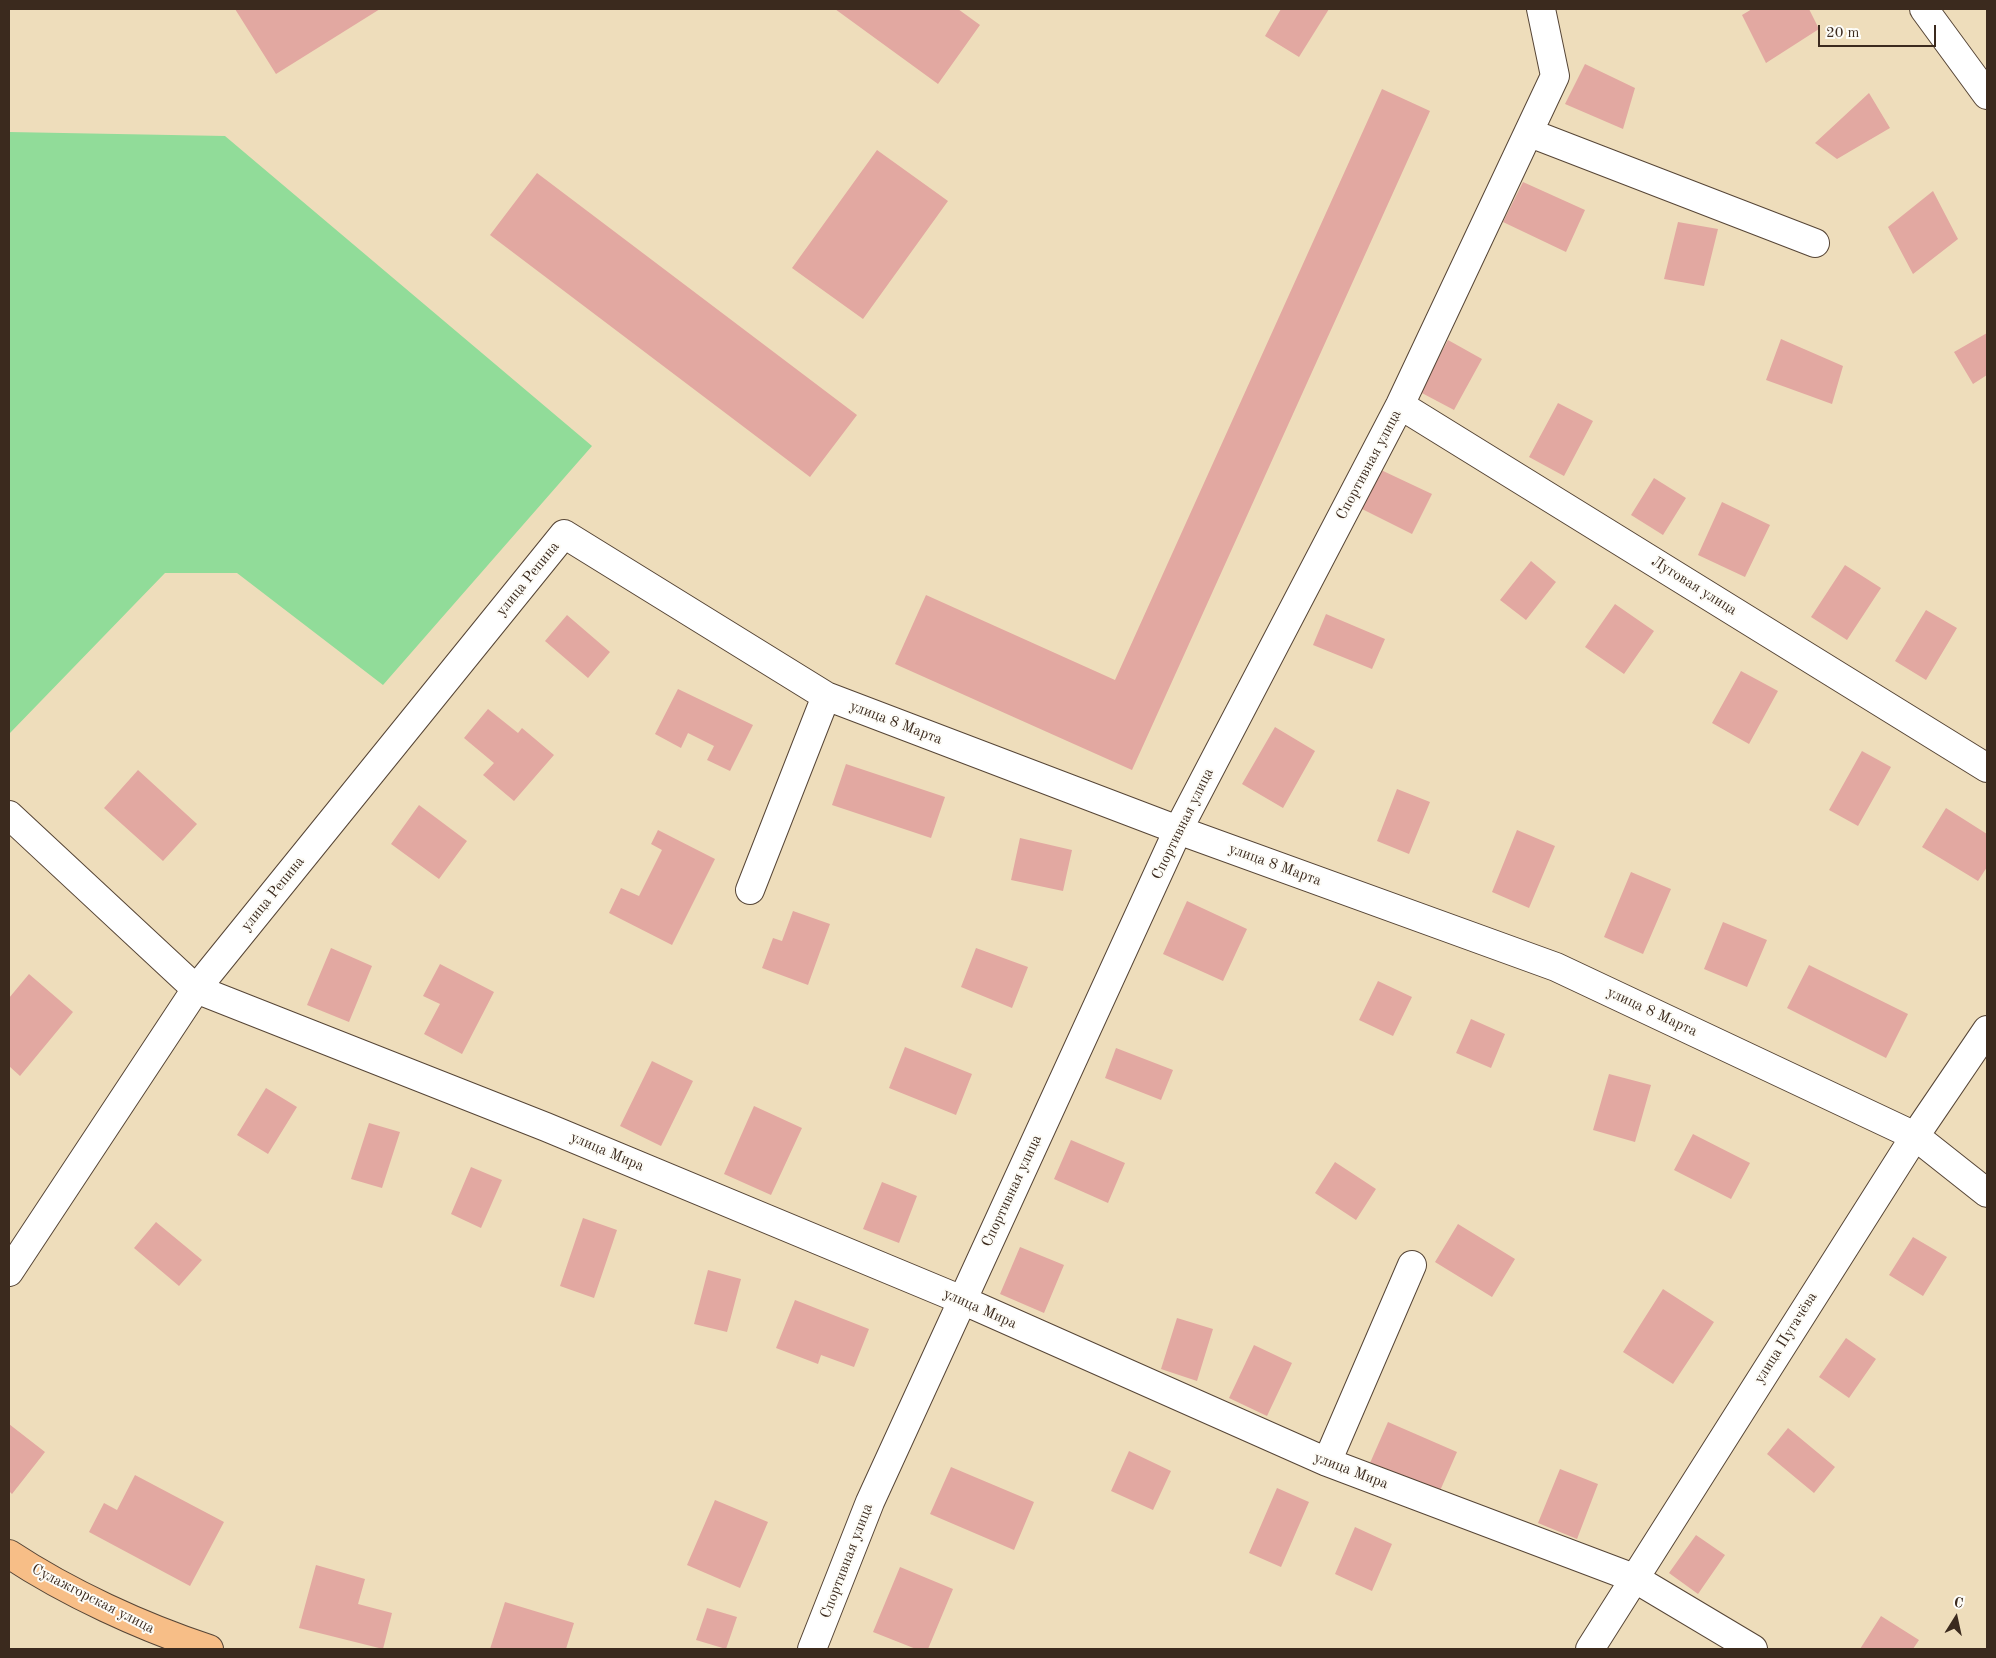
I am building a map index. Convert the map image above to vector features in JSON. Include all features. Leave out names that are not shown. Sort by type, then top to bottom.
[{"type":"main road","name":"Сулажгорская улица","points":[[9,1554],[28,1567],[154,1631],[209,1649]]},
{"type":"street","name":"Спортивная улица","points":[[812,1649],[870,1502],[1178,830],[1400,405],[1530,133],[1555,76],[1540,9]]},
{"type":"street","points":[[1924,9],[1987,95]]},
{"type":"street","points":[[1530,133],[1815,243]]},
{"type":"street","name":"Луговая улица","points":[[1400,405],[1987,768]]},
{"type":"street","name":"улица 8 Марта","points":[[564,534],[826,696],[1178,830],[1556,967],[1915,1136],[1987,1193]]},
{"type":"street","name":"улица Репина","points":[[9,1272],[196,989],[564,534]]},
{"type":"street","points":[[750,890],[826,696]]},
{"type":"street","points":[[9,815],[196,989]]},
{"type":"street","name":"улица Мира","points":[[196,989],[546,1127],[962,1300],[1327,1462],[1634,1578],[1753,1649]]},
{"type":"street","name":"улица Пугачёва","points":[[1590,1649],[1915,1136],[1987,1030]]},
{"type":"street","points":[[1327,1462],[1412,1265]]},
{"type":"green space","points":[[9,132],[225,136],[592,446],[383,685],[237,573],[165,573],[9,734]]},
{"type":"building","points":[[235,9],[380,9],[276,74]]},
{"type":"building","points":[[835,9],[958,9],[980,25],[938,84]]},
{"type":"building","points":[[1281,9],[1329,9],[1299,57],[1265,36]]},
{"type":"building","points":[[1752,9],[1809,9],[1819,29],[1766,63],[1742,15]]},
{"type":"building","points":[[1585,64],[1635,88],[1623,129],[1565,104]]},
{"type":"building","points":[[1382,89],[1430,111],[1132,770],[895,664],[926,595],[1115,680]]},
{"type":"building","points":[[1869,93],[1890,128],[1837,159],[1815,143]]},
{"type":"building","points":[[877,150],[948,201],[863,319],[792,268]]},
{"type":"building","points":[[537,173],[857,415],[810,477],[490,235]]},
{"type":"building","points":[[1523,182],[1585,210],[1566,252],[1503,222]]},
{"type":"building","points":[[1933,191],[1958,239],[1913,274],[1888,227]]},
{"type":"building","points":[[1678,222],[1718,229],[1704,286],[1664,279]]},
{"type":"building","points":[[1987,333],[1987,375],[1973,384],[1954,352]]},
{"type":"building","points":[[1781,339],[1843,366],[1832,404],[1766,380]]},
{"type":"building","points":[[1448,340],[1482,359],[1454,410],[1420,392]]},
{"type":"building","points":[[1558,403],[1593,421],[1564,476],[1529,457]]},
{"type":"building","points":[[1381,470],[1432,494],[1412,534],[1362,509]]},
{"type":"building","points":[[1654,478],[1686,498],[1663,535],[1631,515]]},
{"type":"building","points":[[1722,502],[1770,525],[1745,577],[1698,555]]},
{"type":"building","points":[[1531,561],[1556,582],[1526,620],[1500,600]]},
{"type":"building","points":[[1845,565],[1881,588],[1847,640],[1811,617]]},
{"type":"building","points":[[1615,604],[1654,631],[1624,674],[1585,647]]},
{"type":"building","points":[[1926,610],[1957,628],[1926,680],[1895,661]]},
{"type":"building","points":[[1326,614],[1385,639],[1372,669],[1313,645]]},
{"type":"building","points":[[567,615],[610,652],[588,678],[545,641]]},
{"type":"building","points":[[1741,671],[1778,691],[1749,744],[1712,723]]},
{"type":"building","points":[[678,689],[753,725],[730,771],[707,760],[714,746],[688,733],[681,748],[655,734]]},
{"type":"building","points":[[488,709],[518,733],[522,728],[554,755],[514,801],[483,775],[494,763],[464,738]]},
{"type":"building","points":[[1275,727],[1315,751],[1283,808],[1242,784]]},
{"type":"building","points":[[1862,751],[1891,767],[1858,826],[1829,810]]},
{"type":"building","points":[[846,764],[945,797],[931,838],[832,805]]},
{"type":"building","points":[[138,770],[197,824],[163,861],[104,808]]},
{"type":"building","points":[[1397,789],[1430,802],[1409,854],[1377,841]]},
{"type":"building","points":[[419,805],[467,841],[439,879],[391,844]]},
{"type":"building","points":[[1946,808],[1987,834],[1987,867],[1978,881],[1922,847]]},
{"type":"building","points":[[658,830],[715,859],[672,945],[609,913],[621,888],[639,896],[662,850],[651,844]]},
{"type":"building","points":[[1517,830],[1555,846],[1529,908],[1492,892]]},
{"type":"building","points":[[1020,838],[1072,850],[1063,891],[1011,880]]},
{"type":"building","points":[[1631,872],[1671,889],[1643,954],[1604,937]]},
{"type":"building","points":[[1187,901],[1247,929],[1223,981],[1163,954]]},
{"type":"building","points":[[793,911],[830,924],[808,985],[762,968],[773,938],[782,941]]},
{"type":"building","points":[[1723,922],[1767,940],[1747,987],[1704,969]]},
{"type":"building","points":[[331,948],[372,966],[349,1022],[307,1005]]},
{"type":"building","points":[[976,948],[1028,967],[1012,1008],[961,987]]},
{"type":"building","points":[[440,964],[494,992],[462,1054],[424,1034],[440,1004],[423,996]]},
{"type":"building","points":[[1809,965],[1908,1014],[1886,1058],[1787,1008]]},
{"type":"building","points":[[29,974],[73,1012],[20,1076],[9,1066],[9,998]]},
{"type":"building","points":[[1378,981],[1412,997],[1393,1036],[1359,1020]]},
{"type":"building","points":[[1471,1019],[1505,1034],[1491,1068],[1456,1053]]},
{"type":"building","points":[[905,1047],[972,1074],[956,1115],[889,1088]]},
{"type":"building","points":[[1116,1048],[1173,1070],[1161,1100],[1105,1078]]},
{"type":"building","points":[[652,1061],[693,1081],[661,1146],[620,1126]]},
{"type":"building","points":[[1609,1074],[1651,1085],[1635,1142],[1593,1130]]},
{"type":"building","points":[[266,1088],[297,1107],[268,1154],[237,1135]]},
{"type":"building","points":[[754,1106],[802,1128],[771,1195],[724,1174]]},
{"type":"building","points":[[369,1123],[400,1132],[382,1188],[351,1179]]},
{"type":"building","points":[[1693,1134],[1750,1163],[1731,1199],[1674,1170]]},
{"type":"building","points":[[1071,1140],[1125,1163],[1108,1203],[1054,1179]]},
{"type":"building","points":[[1335,1162],[1376,1189],[1356,1220],[1315,1193]]},
{"type":"building","points":[[471,1167],[502,1180],[481,1228],[451,1214]]},
{"type":"building","points":[[882,1182],[917,1196],[899,1243],[863,1229]]},
{"type":"building","points":[[583,1218],[617,1230],[594,1298],[560,1286]]},
{"type":"building","points":[[156,1222],[202,1260],[179,1286],[134,1248]]},
{"type":"building","points":[[1458,1224],[1515,1259],[1492,1297],[1435,1262]]},
{"type":"building","points":[[1913,1237],[1947,1257],[1923,1296],[1889,1275]]},
{"type":"building","points":[[1020,1247],[1064,1265],[1044,1313],[1000,1294]]},
{"type":"building","points":[[708,1270],[741,1279],[727,1332],[694,1324]]},
{"type":"building","points":[[1663,1289],[1714,1322],[1673,1384],[1623,1352]]},
{"type":"building","points":[[795,1300],[869,1329],[854,1367],[821,1355],[818,1364],[776,1348]]},
{"type":"building","points":[[1177,1318],[1213,1329],[1197,1381],[1161,1369]]},
{"type":"building","points":[[1846,1338],[1876,1359],[1849,1398],[1819,1377]]},
{"type":"building","points":[[1254,1345],[1292,1363],[1267,1416],[1229,1398]]},
{"type":"building","points":[[1388,1422],[1457,1452],[1439,1493],[1370,1463]]},
{"type":"building","points":[[9,1424],[45,1452],[12,1494],[9,1491]]},
{"type":"building","points":[[1788,1428],[1835,1467],[1814,1493],[1767,1454]]},
{"type":"building","points":[[1129,1451],[1171,1471],[1153,1510],[1111,1491]]},
{"type":"building","points":[[951,1467],[1034,1502],[1014,1550],[930,1514]]},
{"type":"building","points":[[1560,1469],[1598,1484],[1577,1539],[1538,1523]]},
{"type":"building","points":[[135,1475],[224,1522],[190,1586],[89,1532],[104,1503],[117,1510]]},
{"type":"building","points":[[1277,1488],[1309,1502],[1281,1567],[1249,1553]]},
{"type":"building","points":[[715,1500],[768,1522],[740,1588],[687,1565]]},
{"type":"building","points":[[1355,1527],[1392,1544],[1372,1591],[1335,1574]]},
{"type":"building","points":[[1696,1535],[1725,1555],[1698,1594],[1669,1573]]},
{"type":"building","points":[[316,1565],[365,1579],[358,1604],[392,1613],[383,1649],[299,1628]]},
{"type":"building","points":[[900,1567],[953,1589],[928,1649],[916,1649],[873,1632]]},
{"type":"building","points":[[505,1602],[574,1623],[566,1649],[490,1649]]},
{"type":"building","points":[[707,1608],[737,1617],[726,1649],[696,1640]]},
{"type":"building","points":[[1881,1616],[1919,1640],[1913,1649],[1860,1649]]}]
